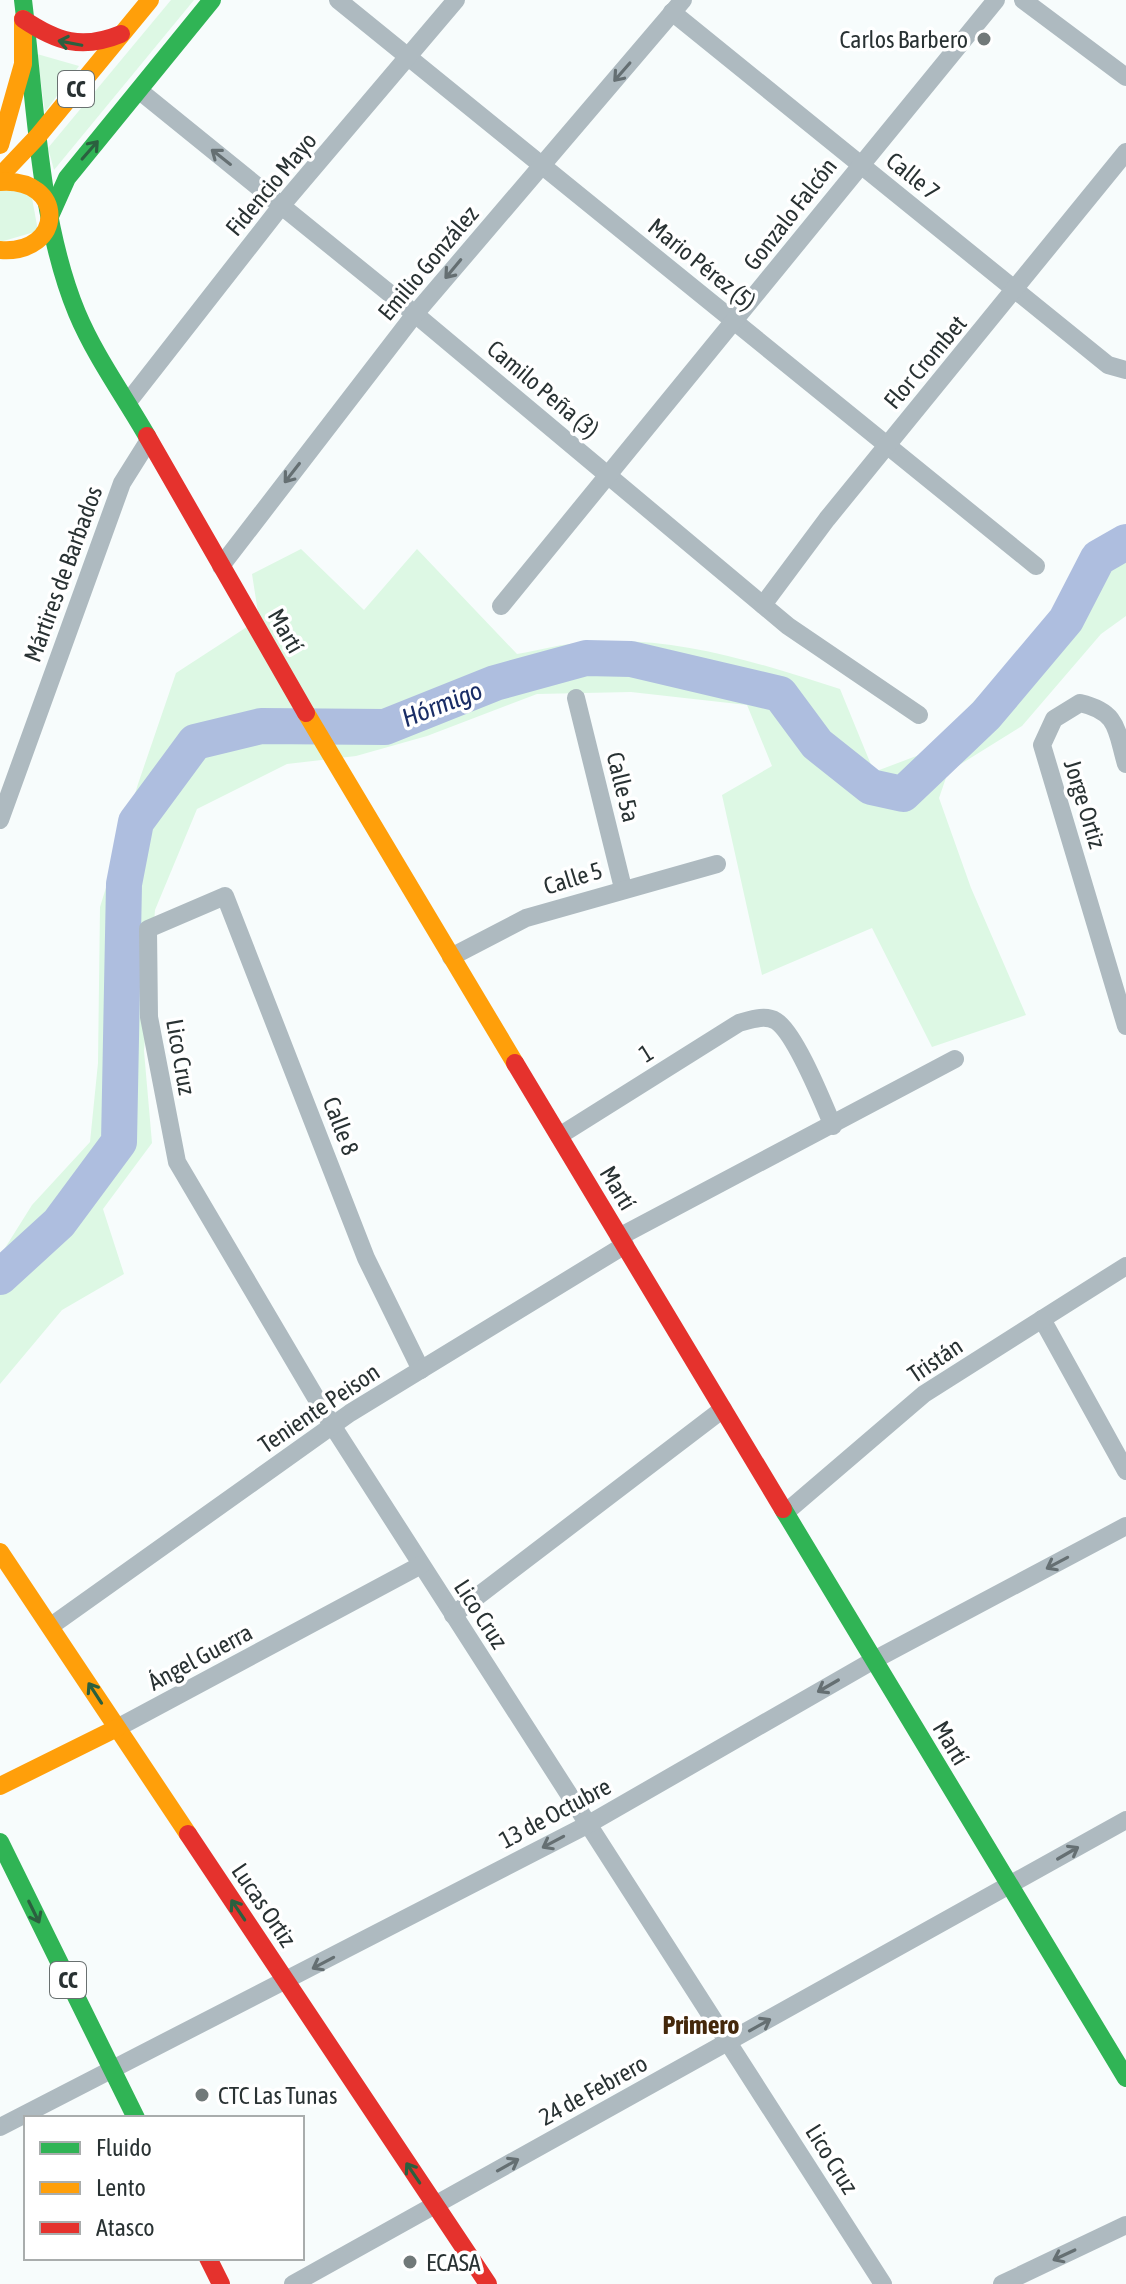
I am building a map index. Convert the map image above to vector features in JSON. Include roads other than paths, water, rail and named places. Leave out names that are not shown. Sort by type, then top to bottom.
[{"type":"main road","name":"CC","points":[[0,179],[150,0]]},
{"type":"main road","points":[[5,255],[40,241],[67,178],[141,92],[212,0]]},
{"type":"main road","points":[[23,9],[66,44],[100,44],[121,34]]},
{"type":"main road","points":[[0,145],[23,64],[23,9]]},
{"type":"main road","name":"Martí","points":[[23,9],[50,216],[63,275],[78,316]]},
{"type":"main road","points":[[0,179],[13,179],[35,186],[43,194],[50,216]]},
{"type":"main road","name":"Martí","points":[[5,255],[33,258],[45,268],[78,316],[332,758],[1126,2078]]},
{"type":"main road","name":"Lucas Ortiz","points":[[0,1552],[488,2284]]},
{"type":"main road","name":"Ángel Guerra","points":[[0,1786],[117,1728]]},
{"type":"main road","name":"CC","points":[[0,1842],[135,2116]]},
{"type":"main road","points":[[209,2260],[221,2284]]},
{"type":"street","name":"Mario Pérez (5)","points":[[338,0],[1036,566]]},
{"type":"street","name":"Fidencio Mayo","points":[[128,402],[282,205],[456,0]]},
{"type":"street","name":"Gonzalo Falcón","points":[[501,606],[996,0]]},
{"type":"street","points":[[1023,0],[1126,77]]},
{"type":"street","name":"Calle 7","points":[[678,6],[861,164],[1108,365],[1126,370]]},
{"type":"street","name":"Emilio González","points":[[221,566],[415,314],[678,6]]},
{"type":"street","name":"Camilo Peña (3)","points":[[141,92],[415,314],[763,605],[919,715]]},
{"type":"street","name":"Flor Crombet","points":[[763,605],[887,445],[1126,152]]},
{"type":"street","name":"Mártires de Barbados","points":[[0,820],[122,483],[149,440]]},
{"type":"street","name":"Calle 5a","points":[[576,698],[623,888]]},
{"type":"street","name":"Jorge Ortiz","points":[[1126,764],[1113,718],[1100,708],[1080,703],[1054,719],[1042,745],[1126,1026]]},
{"type":"street","name":"Calle 5","points":[[451,957],[526,918],[623,888],[717,864]]},
{"type":"street","name":"Lico Cruz","points":[[225,896],[148,929],[149,1017],[177,1162],[332,1425],[587,1825],[730,2041],[883,2284]]},
{"type":"street","name":"Calle 8","points":[[225,896],[366,1258],[421,1370]]},
{"type":"street","name":"1","points":[[559,1136],[739,1023],[761,1017],[776,1021],[788,1036],[807,1068],[833,1126]]},
{"type":"street","name":"Teniente Peison","points":[[51,1626],[332,1425],[622,1241],[955,1059]]},
{"type":"street","name":"Tristán","points":[[785,1513],[924,1394],[1126,1266]]},
{"type":"street","points":[[1042,1319],[1126,1471]]},
{"type":"street","points":[[453,1615],[723,1409]]},
{"type":"street","name":"13 de Octubre","points":[[0,2127],[113,2072],[587,1825],[874,1660],[1126,1526]]},
{"type":"street","name":"Ángel Guerra","points":[[117,1728],[421,1565]]},
{"type":"street","name":"24 de Febrero","points":[[293,2284],[1126,1820]]},
{"type":"street","points":[[1002,2284],[1126,2225]]},
{"type":"waterway","name":"Hórmigo","points":[[0,1277],[59,1223],[119,1142],[124,884],[136,822],[195,742],[261,726],[385,727],[495,683],[586,658],[631,659],[780,694],[817,744],[871,787],[903,794],[986,715],[1066,620],[1098,558],[1126,542]]},
{"type":"place","name":"Carlos Barbero","points":[[984,39]]},
{"type":"place","name":"CTC Las Tunas","points":[[202,2095]]},
{"type":"place","name":"ECASA","points":[[410,2262]]},
{"type":"district","name":"Primero","points":[[701,2025]]}]
